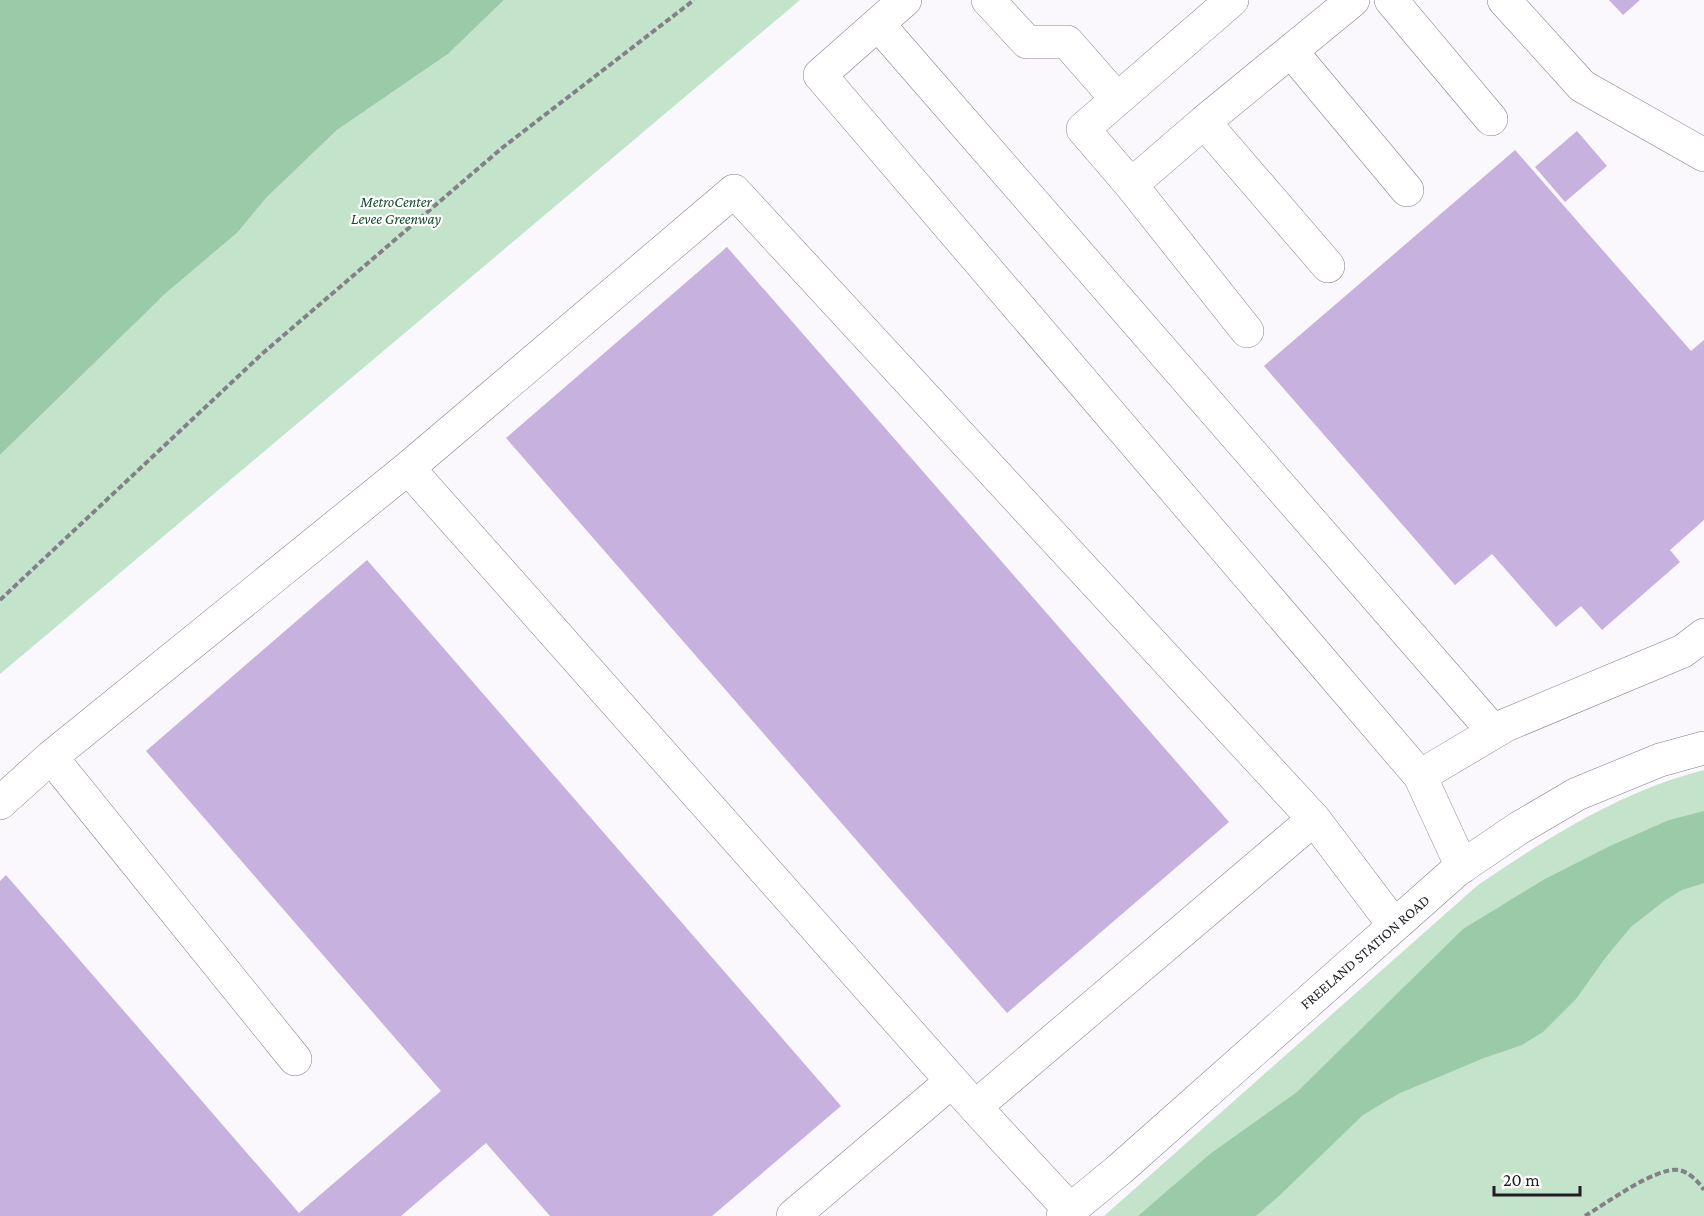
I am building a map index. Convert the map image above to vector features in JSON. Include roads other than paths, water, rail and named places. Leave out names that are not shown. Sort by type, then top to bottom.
[{"type":"street","points":[[905,0],[820,75],[1420,776],[1462,867]]},
{"type":"street","points":[[988,0],[1028,42],[1067,42],[1117,99]]},
{"type":"street","points":[[1232,0],[1083,129],[1131,185],[1247,331]]},
{"type":"street","points":[[1131,185],[1353,0]]},
{"type":"street","points":[[1391,0],[1491,119]]},
{"type":"street","points":[[1504,0],[1582,86],[1704,156]]},
{"type":"street","points":[[878,24],[1494,732]]},
{"type":"street","points":[[1291,51],[1407,190]]},
{"type":"street","points":[[1204,122],[1328,266]]},
{"type":"street","points":[[1657,127],[1704,131]]},
{"type":"street","points":[[0,803],[51,757],[408,468],[734,191],[1314,819],[1394,925]]},
{"type":"street","points":[[408,468],[1067,1213]]},
{"type":"street","points":[[1420,776],[1506,725],[1683,651],[1704,636]]},
{"type":"street","name":"FREELAND STATION ROAD","points":[[1067,1213],[1120,1169],[1462,867],[1519,828],[1576,794],[1660,760],[1704,748]]},
{"type":"street","points":[[51,757],[295,1059]]},
{"type":"street","points":[[975,1107],[1314,819]]},
{"type":"street","points":[[793,1216],[952,1081]]},
{"type":"park label","name":"MetroCenter Levee Greenway","points":[[396,210]]}]
